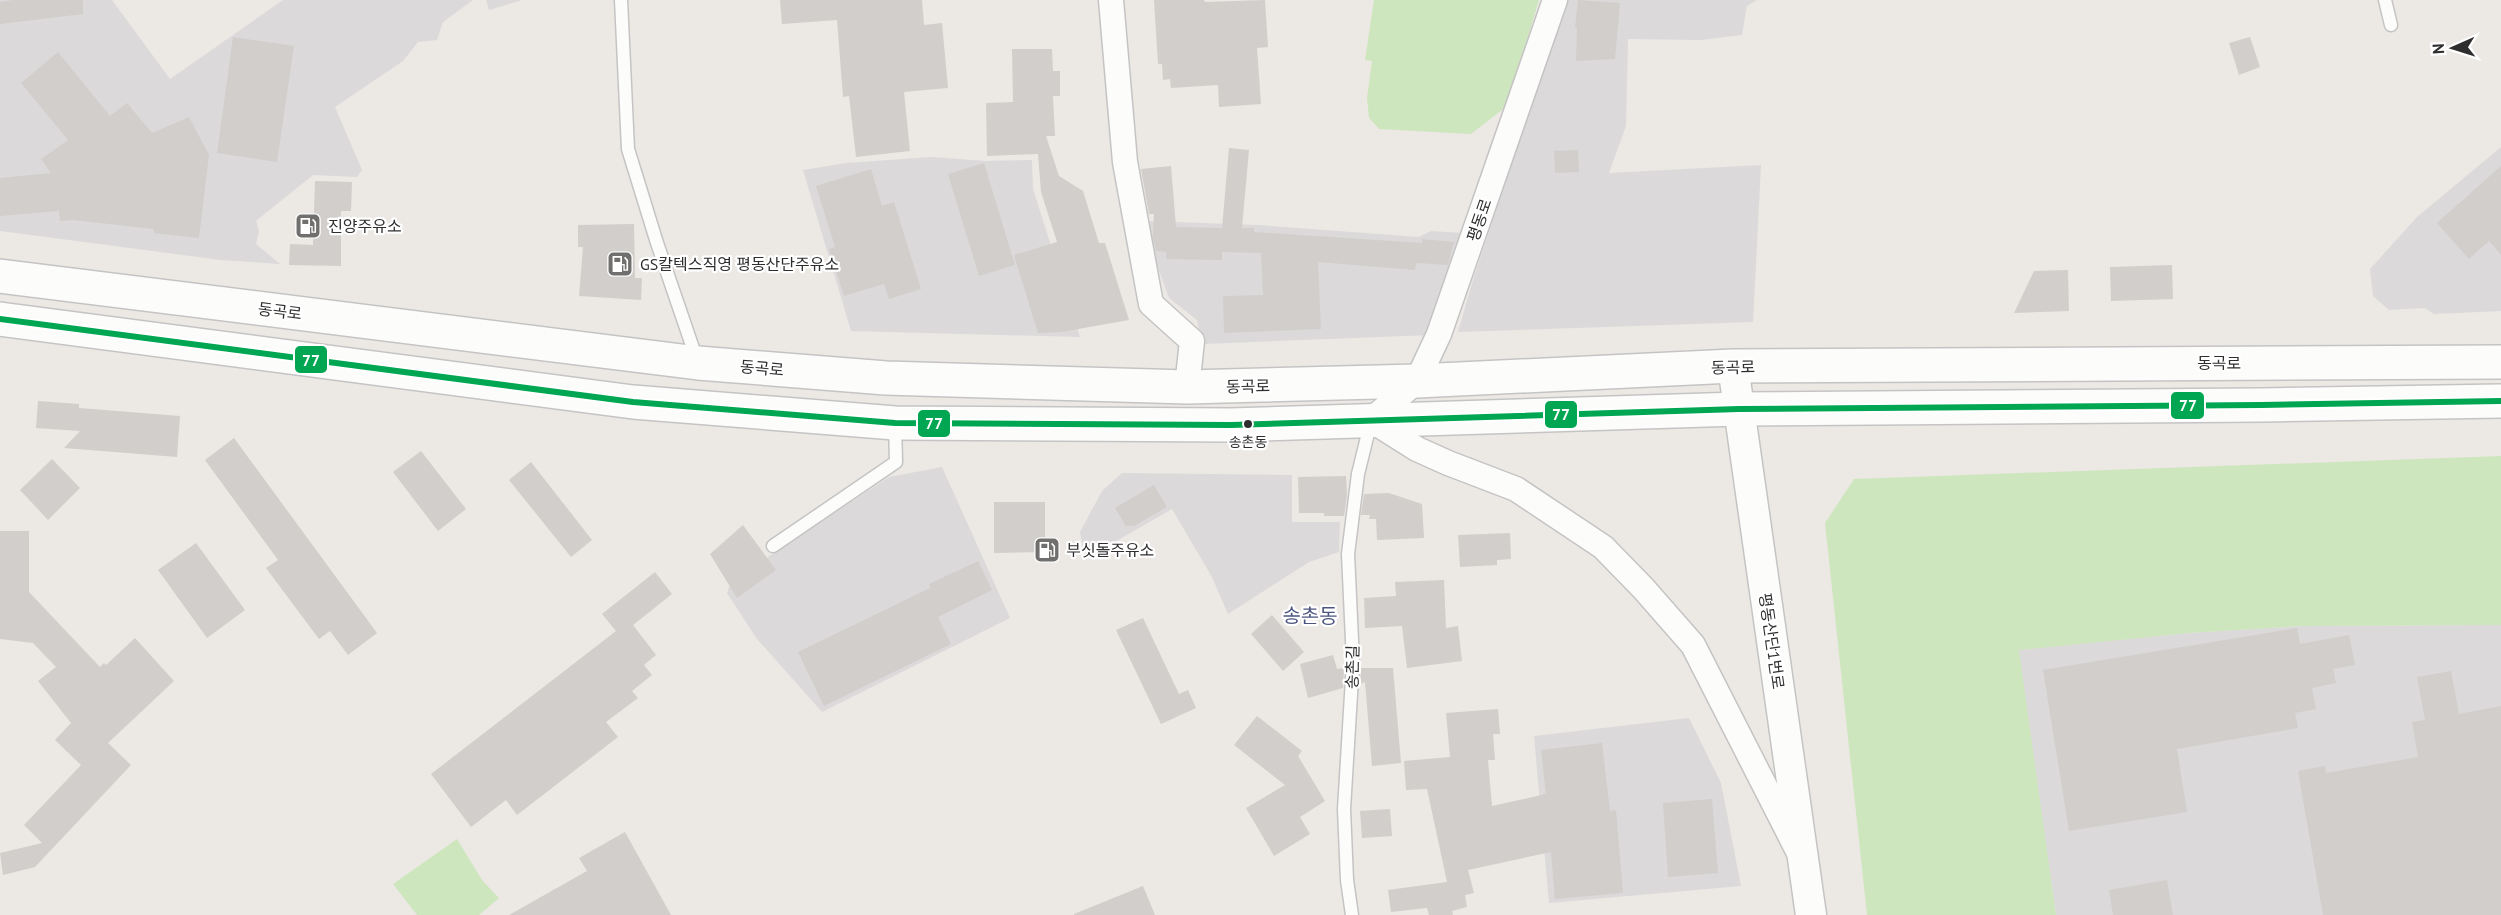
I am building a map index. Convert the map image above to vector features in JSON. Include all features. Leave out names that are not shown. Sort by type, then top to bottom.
[{"type":"main road","name":"동곡로","points":[[0,276],[698,363],[886,378],[1187,387],[1417,381],[1733,366],[2501,362]]},
{"type":"main road","points":[[0,319],[633,402],[895,423],[1230,425],[1739,409],[2249,406],[2501,401]]},
{"type":"street","points":[[1111,0],[1125,162],[1151,304],[1192,341],[1187,387]]},
{"type":"street","name":"평동로","points":[[1371,420],[1417,381],[1439,334],[1556,0]]},
{"type":"street","name":"평동산단1번로","points":[[1733,366],[1811,915]]},
{"type":"street","points":[[1371,420],[1417,449],[1516,489],[1603,547],[1643,588],[1693,645],[1804,865]]},
{"type":"lane","points":[[621,0],[628,149],[698,363]]},
{"type":"lane","points":[[2385,0],[2391,25]]},
{"type":"lane","name":"송촌길","points":[[1352,915],[1347,880],[1344,809],[1353,662],[1348,554],[1358,474],[1371,420]]},
{"type":"lane","points":[[773,546],[896,462],[895,423]]},
{"type":"shaded area","points":[[0,0],[112,0],[170,79],[283,0],[473,0],[443,22],[437,40],[418,42],[403,61],[335,107],[362,170],[357,177],[313,175],[256,221],[259,231],[256,244],[280,264],[221,260],[0,231]]},
{"type":"shaded area","points":[[486,0],[522,0],[489,10]]},
{"type":"shaded area","points":[[1566,0],[1757,0],[1747,6],[1742,35],[1701,40],[1628,39],[1626,126],[1609,173],[1761,165],[1753,322],[1458,332],[1473,280]]},
{"type":"shaded area","points":[[2501,147],[2501,311],[2434,314],[2425,308],[2389,310],[2373,296],[2370,269],[2417,217]]},
{"type":"shaded area","points":[[931,157],[986,161],[1032,160],[1033,189],[1080,337],[851,331],[803,170],[846,163]]},
{"type":"shaded area","points":[[1149,221],[1258,225],[1419,237],[1431,231],[1464,233],[1432,335],[1202,344],[1197,320],[1169,298],[1150,246]]},
{"type":"shaded area","points":[[942,467],[1010,618],[822,712],[757,639],[727,593],[729,587],[733,580],[889,477]]},
{"type":"shaded area","points":[[1122,473],[1292,475],[1292,522],[1340,522],[1339,552],[1309,562],[1228,614],[1212,577],[1172,509],[1085,559],[1080,532],[1102,491]]},
{"type":"shaded area","points":[[2501,625],[2501,915],[2056,915],[2018,650],[2189,633],[2303,626]]},
{"type":"shaded area","points":[[1689,718],[1721,783],[1741,886],[1549,903],[1534,736]]},
{"type":"green space","points":[[1374,0],[1539,0],[1507,106],[1471,134],[1379,129],[1369,118],[1367,98],[1372,61],[1365,60]]},
{"type":"green space","points":[[2501,456],[2501,625],[2303,626],[2189,633],[2019,650],[2056,915],[1867,915],[1825,523],[1854,479]]},
{"type":"green space","points":[[457,839],[482,880],[499,898],[479,915],[417,915],[393,884]]},
{"type":"building","points":[[83,0],[83,14],[0,24],[0,2]]},
{"type":"building","points":[[780,0],[922,0],[924,25],[942,23],[948,88],[904,92],[910,151],[856,157],[849,96],[843,97],[837,20],[782,24]]},
{"type":"building","points":[[1154,0],[1204,0],[1205,2],[1265,0],[1268,47],[1257,48],[1261,104],[1219,107],[1218,85],[1171,88],[1170,79],[1163,80],[1162,64],[1158,64]]},
{"type":"building","points":[[1578,0],[1620,3],[1615,59],[1576,61],[1577,28],[1575,28]]},
{"type":"building","points":[[233,37],[294,46],[277,162],[217,153]]},
{"type":"building","points":[[2250,37],[2260,67],[2239,75],[2229,43]]},
{"type":"building","points":[[1012,49],[1052,49],[1053,71],[1060,71],[1060,96],[1053,96],[1055,136],[1046,136],[1059,176],[1083,191],[1099,243],[1105,243],[1129,320],[1061,332],[1038,333],[1014,255],[1057,242],[1041,192],[1038,154],[987,156],[986,103],[1013,102]]},
{"type":"building","points":[[58,52],[110,116],[127,103],[152,133],[189,117],[209,155],[199,238],[154,233],[154,229],[73,220],[60,221],[59,211],[0,216],[0,178],[51,173],[41,159],[68,140],[21,83]]},
{"type":"building","points":[[1229,148],[1249,150],[1242,228],[1254,228],[1254,232],[1422,243],[1422,239],[1454,242],[1448,265],[1416,263],[1415,270],[1318,262],[1321,329],[1224,333],[1223,296],[1263,295],[1261,253],[1222,252],[1222,260],[1166,259],[1166,252],[1156,251],[1153,237],[1154,214],[1149,214],[1141,169],[1171,166],[1176,227],[1222,228]]},
{"type":"building","points":[[1578,150],[1579,172],[1555,173],[1554,151]]},
{"type":"building","points":[[984,163],[1015,265],[979,276],[948,174]]},
{"type":"building","points":[[2501,166],[2501,255],[2489,241],[2469,259],[2437,223]]},
{"type":"building","points":[[871,169],[882,206],[894,202],[921,289],[889,299],[884,284],[844,296],[829,249],[835,247],[816,186]]},
{"type":"building","points":[[315,181],[352,182],[351,211],[341,211],[341,266],[289,265],[290,244],[313,245]]},
{"type":"building","points":[[634,224],[635,278],[642,278],[641,300],[579,296],[583,247],[578,247],[578,225]]},
{"type":"building","points":[[2172,265],[2173,299],[2111,301],[2110,267]]},
{"type":"building","points":[[2068,270],[2069,311],[2014,313],[2034,271]]},
{"type":"building","points":[[38,401],[79,404],[79,408],[180,416],[177,457],[64,448],[80,431],[36,428]]},
{"type":"building","points":[[234,438],[377,633],[348,655],[330,631],[319,639],[266,568],[278,560],[205,460]]},
{"type":"building","points":[[421,451],[466,509],[438,531],[393,472]]},
{"type":"building","points":[[52,459],[80,488],[48,520],[20,490]]},
{"type":"building","points":[[531,462],[592,540],[571,557],[509,480]]},
{"type":"building","points":[[1346,476],[1347,495],[1344,516],[1299,513],[1298,477]]},
{"type":"building","points":[[1154,485],[1167,507],[1134,526],[1126,526],[1115,508]]},
{"type":"building","points":[[1389,493],[1422,504],[1424,538],[1377,540],[1376,519],[1369,519],[1370,515],[1361,515],[1364,494]]},
{"type":"building","points":[[994,502],[1045,502],[1045,552],[994,553]]},
{"type":"building","points":[[743,525],[776,570],[737,598],[710,554]]},
{"type":"building","points":[[0,531],[29,531],[29,592],[100,667],[104,663],[106,665],[135,638],[174,681],[108,743],[131,765],[35,867],[3,875],[0,853],[42,843],[24,825],[81,765],[55,740],[71,723],[38,681],[56,667],[33,643],[0,639]]},
{"type":"building","points":[[1510,533],[1511,559],[1497,560],[1497,565],[1460,567],[1458,535]]},
{"type":"building","points":[[196,543],[245,610],[207,638],[158,570]]},
{"type":"building","points":[[978,561],[992,590],[938,617],[951,644],[824,706],[798,652],[930,588],[929,584]]},
{"type":"building","points":[[655,572],[672,594],[633,625],[656,655],[644,665],[652,675],[632,691],[638,698],[606,722],[618,737],[517,815],[506,800],[471,827],[431,774],[616,631],[602,614]]},
{"type":"building","points":[[1444,580],[1446,628],[1458,626],[1462,661],[1407,668],[1402,626],[1365,628],[1364,598],[1396,596],[1395,582]]},
{"type":"building","points":[[1272,615],[1304,652],[1283,671],[1251,634]]},
{"type":"building","points":[[1143,618],[1179,694],[1188,690],[1196,708],[1161,724],[1116,630]]},
{"type":"building","points":[[2297,628],[2300,644],[2349,635],[2355,665],[2333,669],[2336,683],[2312,688],[2316,709],[2295,713],[2298,728],[2177,749],[2187,812],[2069,831],[2043,670]]},
{"type":"building","points":[[1333,655],[1337,669],[1344,668],[1343,688],[1308,698],[1300,664]]},
{"type":"building","points":[[1361,668],[1393,668],[1401,763],[1372,766],[1365,682],[1360,684]]},
{"type":"building","points":[[2451,671],[2459,714],[2501,706],[2501,915],[2323,915],[2298,771],[2325,766],[2326,773],[2418,757],[2412,722],[2425,720],[2417,677]]},
{"type":"building","points":[[1498,709],[1500,734],[1493,734],[1495,760],[1488,760],[1492,806],[1546,794],[1541,750],[1602,743],[1610,811],[1616,810],[1623,893],[1555,899],[1551,852],[1468,870],[1474,893],[1465,895],[1467,907],[1452,911],[1453,915],[1429,915],[1427,908],[1391,912],[1388,890],[1447,882],[1427,789],[1406,790],[1404,761],[1450,757],[1446,713]]},
{"type":"building","points":[[1257,716],[1302,751],[1298,756],[1325,801],[1300,817],[1310,834],[1274,856],[1246,808],[1285,785],[1234,745]]},
{"type":"building","points":[[1712,799],[1718,873],[1668,877],[1663,803]]},
{"type":"building","points":[[1390,809],[1392,836],[1362,838],[1360,811]]},
{"type":"building","points":[[625,832],[671,915],[509,915],[587,871],[579,858]]},
{"type":"building","points":[[2167,880],[2173,915],[2113,915],[2109,890]]},
{"type":"building","points":[[1143,886],[1155,915],[1074,915],[1074,914]]},
{"type":"transit line","name":"77","points":[[0,319],[633,402],[895,423],[1231,425],[1739,409],[2501,401]]},
{"type":"place","name":"진양주유소","points":[[308,226]]},
{"type":"place","name":"GS칼텍스직영 평동산단주유소","points":[[620,264]]},
{"type":"place","name":"송촌동","points":[[1248,424]]},
{"type":"place","name":"부싯돌주유소","points":[[1047,550]]},
{"type":"district","name":"송촌동","points":[[1310,616]]}]
